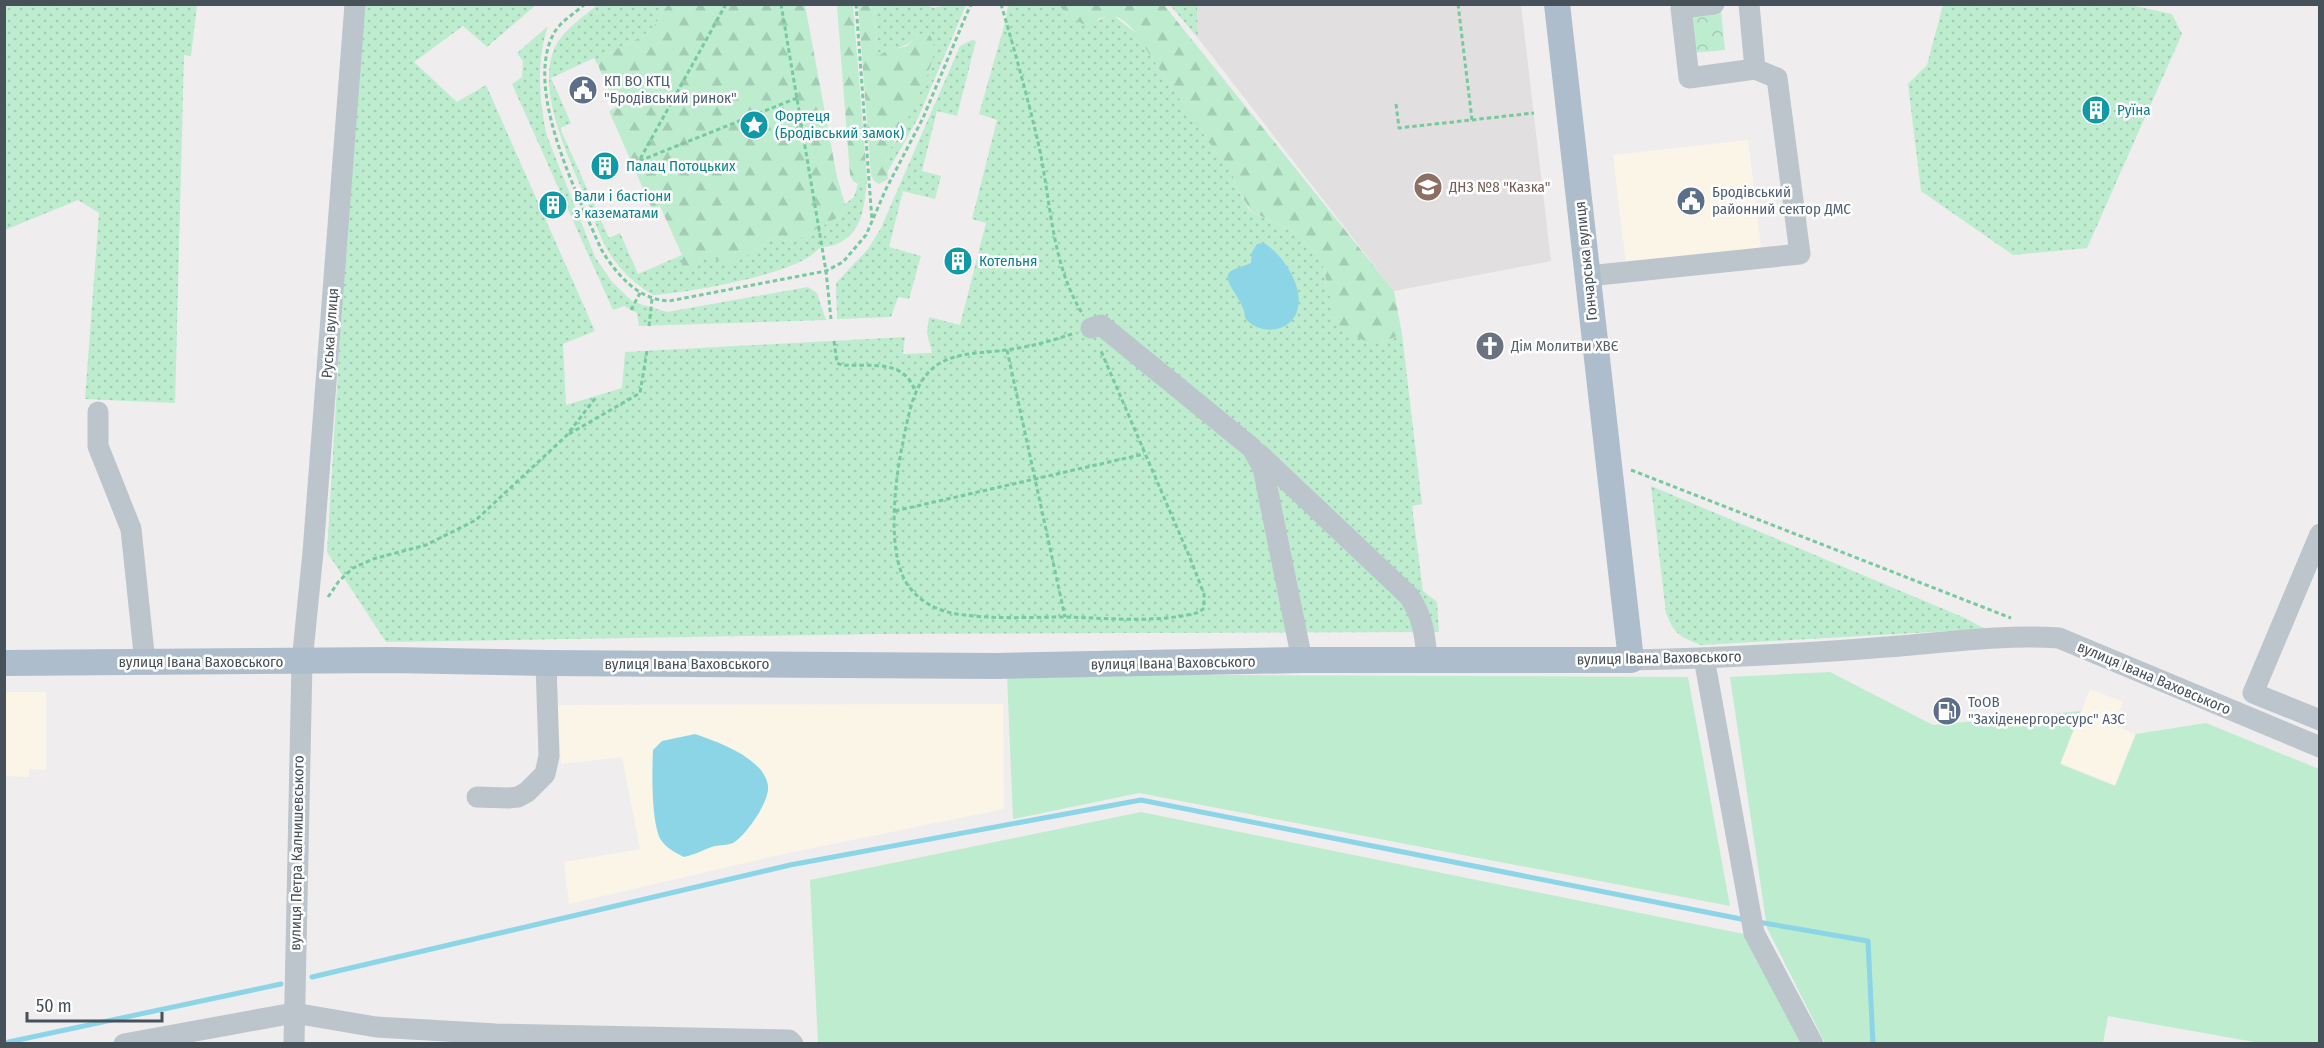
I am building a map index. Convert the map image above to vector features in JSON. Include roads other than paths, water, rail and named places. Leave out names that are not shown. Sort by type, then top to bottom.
[{"type":"main road","name":"Гончарська вулиця","points":[[1557,4],[1631,660]]},
{"type":"main road","name":"вулиця Івана Ваховського","points":[[4,663],[392,660],[996,666],[1302,660],[1631,660]]},
{"type":"street","name":"Руська вулиця","points":[[302,662],[355,4]]},
{"type":"street","points":[[1588,276],[1800,254],[1777,78],[1755,69],[1689,78],[1681,8],[1714,4]]},
{"type":"street","points":[[1749,4],[1755,69]]},
{"type":"street","points":[[1091,328],[1101,325],[1252,448],[1409,596],[1419,612],[1425,632],[1427,659]]},
{"type":"street","points":[[98,412],[98,446],[131,529],[145,663]]},
{"type":"street","points":[[1252,448],[1263,468],[1302,660]]},
{"type":"street","points":[[2319,534],[2253,693],[2319,720]]},
{"type":"street","name":"вулиця Івана Ваховського","points":[[1631,660],[1833,651],[2016,638],[2059,638],[2319,747]]},
{"type":"street","points":[[1704,658],[1752,923],[1813,1044]]},
{"type":"street","name":"вулиця Петра Калнишевського","points":[[294,1044],[302,662]]},
{"type":"street","points":[[477,797],[518,796],[537,783],[545,774],[549,756],[546,663]]},
{"type":"street","points":[[124,1044],[294,1013],[376,1027],[496,1039],[789,1040],[793,1044]]},
{"type":"water","points":[[1264,243],[1285,263],[1298,292],[1299,302],[1293,319],[1281,328],[1273,330],[1251,324],[1245,318],[1242,305],[1228,277],[1233,270],[1251,263],[1252,252],[1257,244]]},
{"type":"water","points":[[695,734],[746,757],[761,770],[768,784],[768,792],[756,818],[733,843],[715,846],[684,857],[661,840],[655,822],[653,750],[662,741]]},
{"type":"waterway","points":[[312,977],[790,865],[1141,800],[1746,920]]},
{"type":"waterway","points":[[1758,922],[1868,941],[1873,1044]]},
{"type":"waterway","points":[[4,1043],[281,984]]},
{"type":"place","name":"КП ВО КТЦ \"Бродівський ринок\"","points":[[583,90]]},
{"type":"place","name":"Руїна","points":[[2096,110]]},
{"type":"place","name":"Фортеця (Бродівський замок)","points":[[754,125]]},
{"type":"place","name":"Палац Потоцьких","points":[[605,166]]},
{"type":"place","name":"ДНЗ №8 \"Казка\"","points":[[1428,187]]},
{"type":"place","name":"Бродівський районний сектор ДМС","points":[[1691,201]]},
{"type":"place","name":"Вали і бастіони з казематами","points":[[553,205]]},
{"type":"place","name":"Котельня","points":[[958,261]]},
{"type":"place","name":"Дім Молитви ХВЄ","points":[[1490,346]]},
{"type":"place","name":"ТоОВ \"Західенергоресурс\" АЗС","points":[[1947,711]]}]
